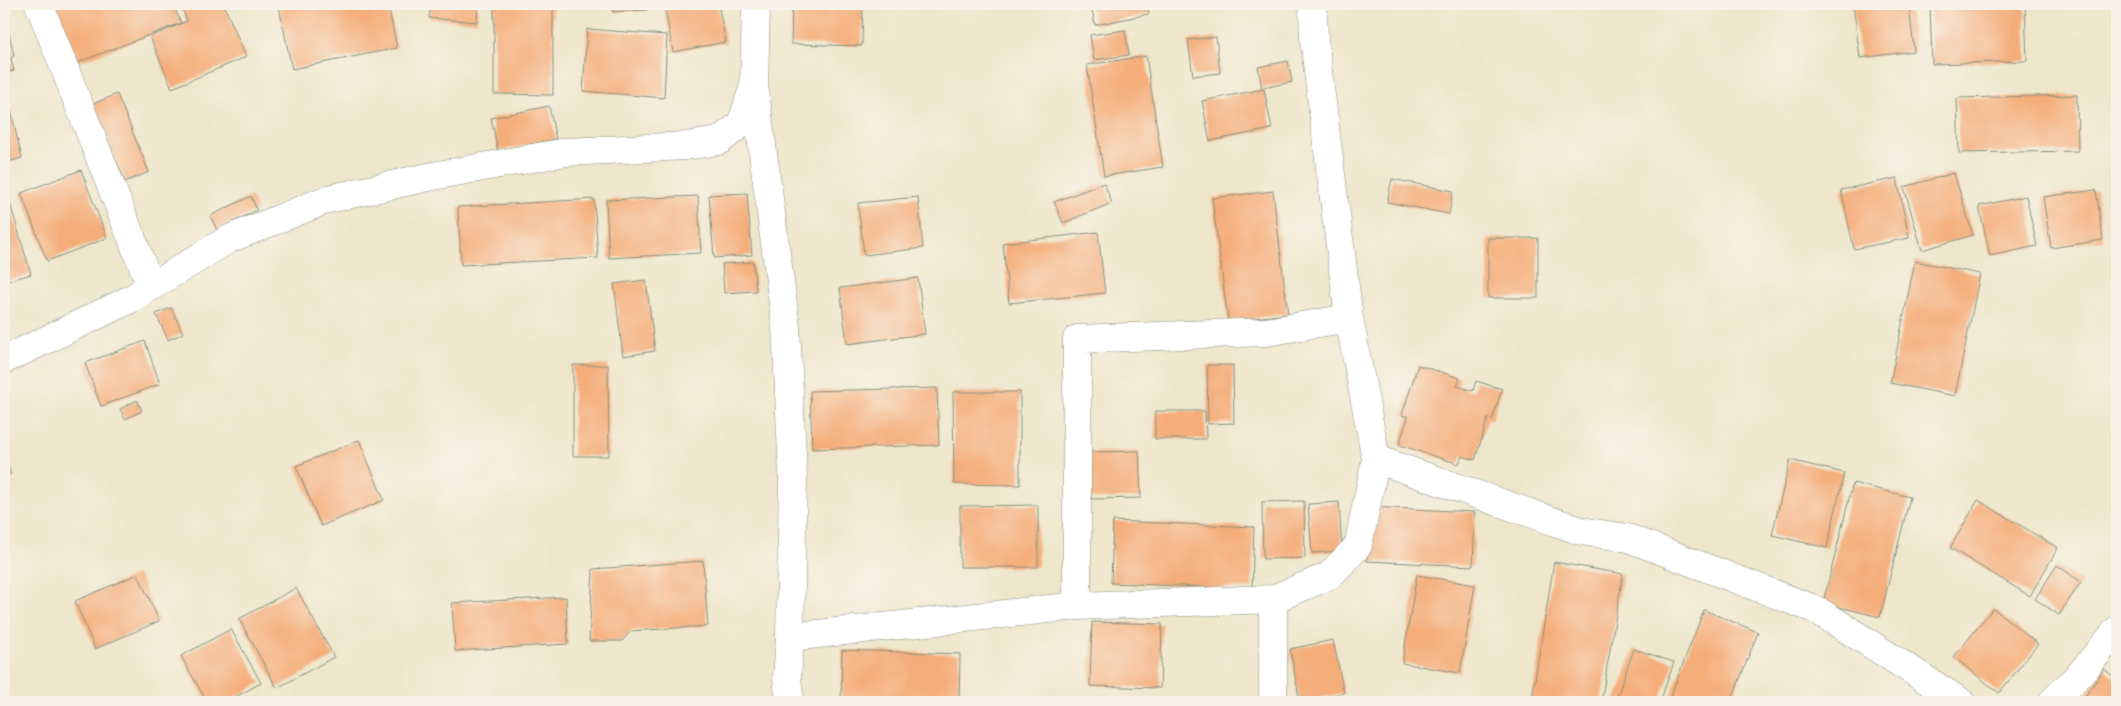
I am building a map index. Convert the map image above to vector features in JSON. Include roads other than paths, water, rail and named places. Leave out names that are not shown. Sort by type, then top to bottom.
[{"type":"street","points":[[39,4],[151,287]]},
{"type":"street","points":[[756,4],[754,86],[786,327],[793,476],[790,637],[787,678],[790,702]]},
{"type":"street","points":[[790,637],[1077,606],[1273,599],[1329,576],[1358,546],[1376,459],[1349,318],[1314,39],[1313,4]]},
{"type":"street","points":[[4,360],[131,299],[229,239],[328,199],[433,176],[566,152],[686,146],[719,141],[741,124],[754,86]]},
{"type":"street","points":[[1077,606],[1077,340],[1266,332],[1349,318]]},
{"type":"street","points":[[1376,459],[1581,531],[1628,538],[1817,610],[1961,702]]},
{"type":"street","points":[[1273,599],[1273,702]]},
{"type":"street","points":[[2052,702],[2081,673],[2117,630]]}]
